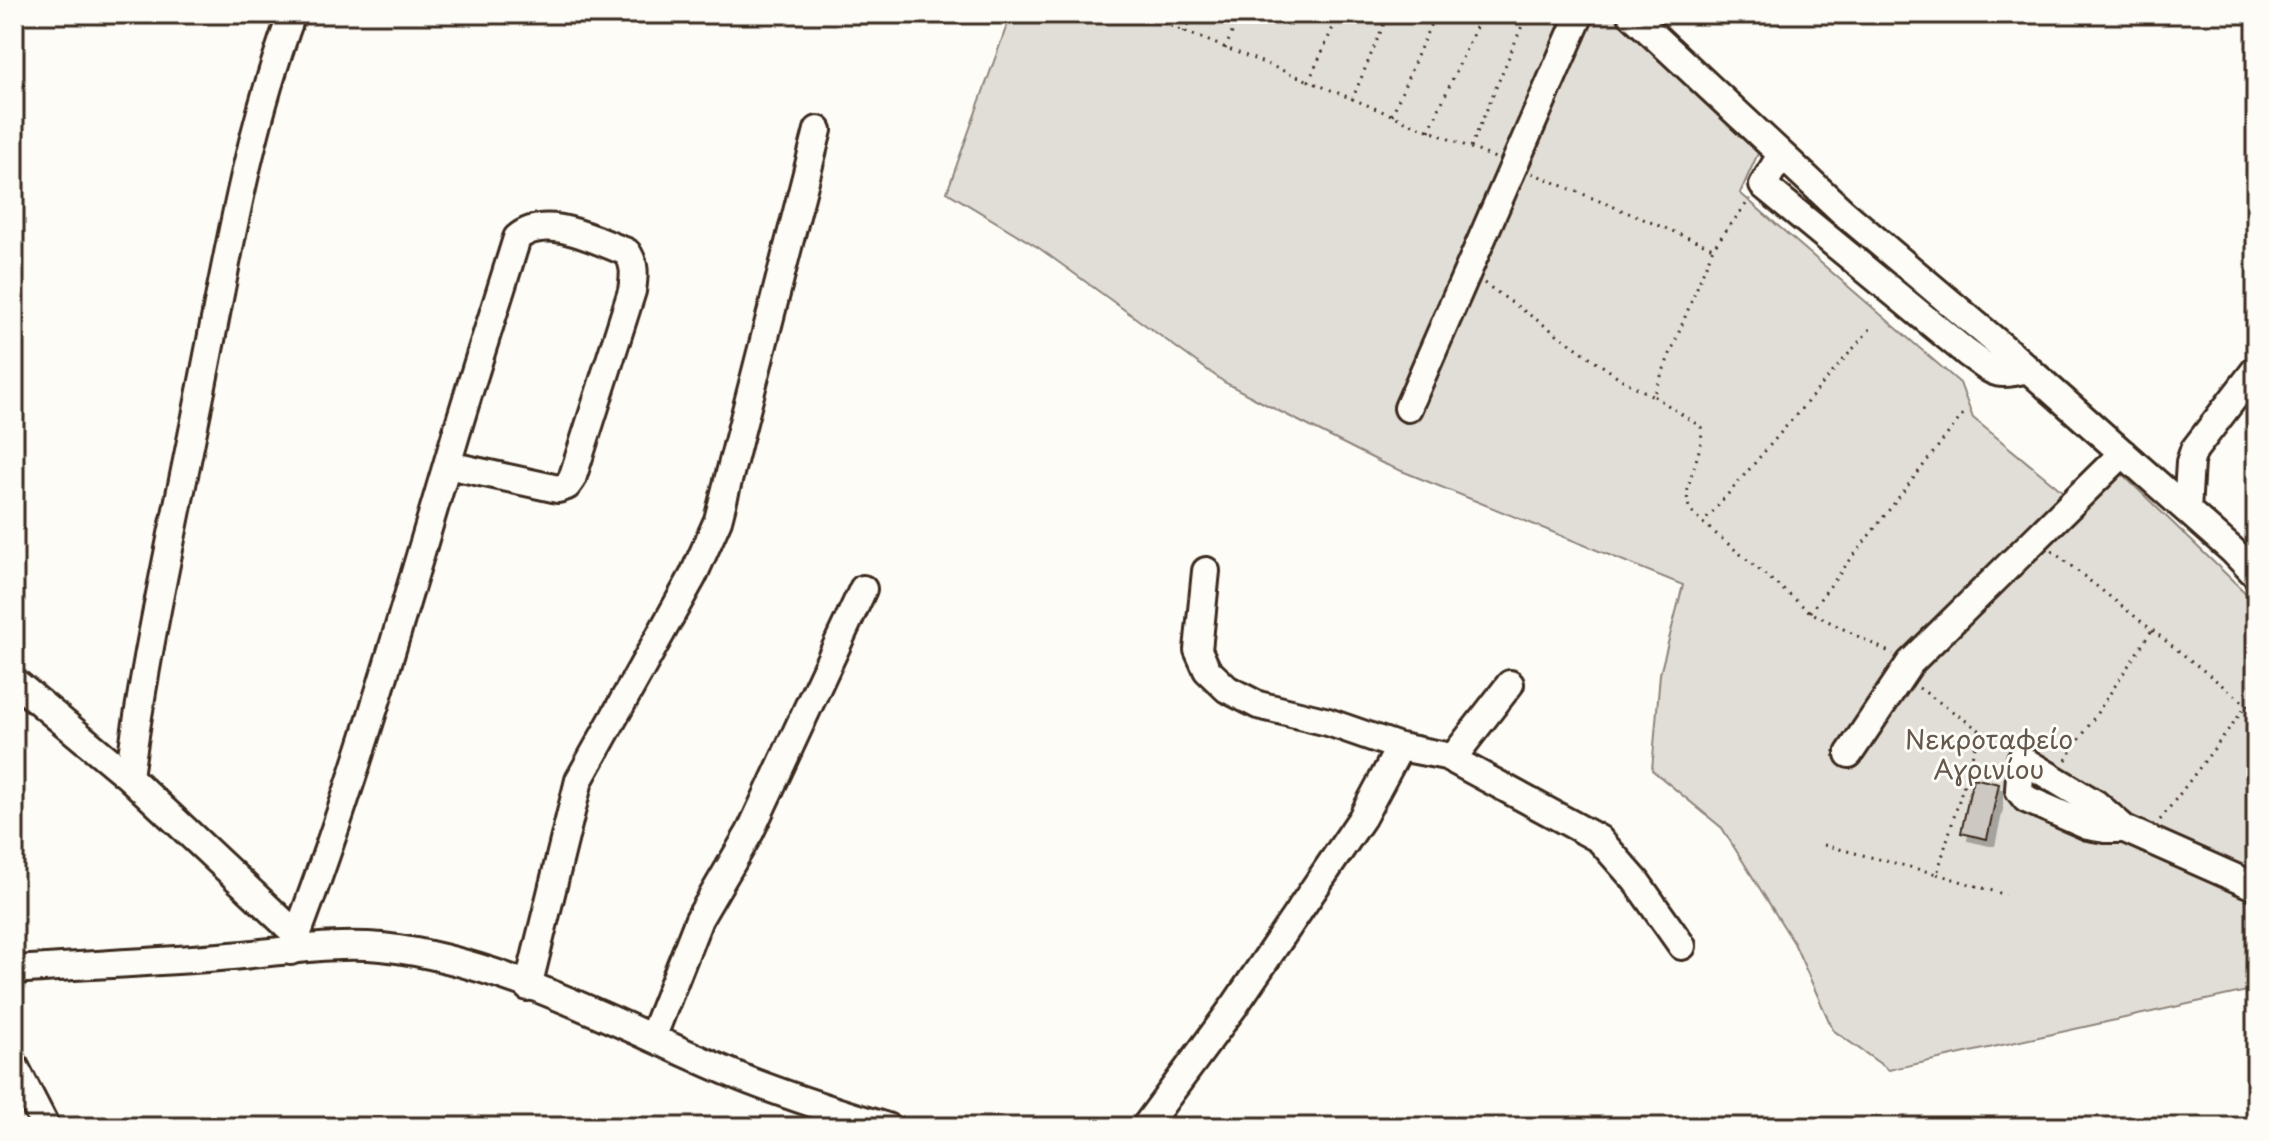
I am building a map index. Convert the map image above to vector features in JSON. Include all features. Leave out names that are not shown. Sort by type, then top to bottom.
[{"type":"street","points":[[129,777],[158,610],[238,200],[266,88],[292,14]]},
{"type":"street","points":[[1408,408],[1580,14]]},
{"type":"street","points":[[1631,14],[1781,155],[2123,453],[2256,575]]},
{"type":"street","points":[[528,987],[579,780],[693,576],[718,520],[818,130]]},
{"type":"street","points":[[1781,155],[1763,185],[1994,372],[2001,374],[2027,369]]},
{"type":"street","points":[[294,943],[320,875],[384,680],[448,465],[517,238],[537,227],[563,230],[627,252],[634,271],[632,291],[572,479],[567,486],[558,489],[448,465]]},
{"type":"street","points":[[2187,510],[2190,462],[2194,450],[2256,369]]},
{"type":"street","points":[[1849,754],[1906,670],[2123,453]]},
{"type":"street","points":[[1206,571],[1198,650],[1203,664],[1217,681],[1248,701],[1328,722],[1400,747],[1452,759],[1599,839],[1636,881],[1682,946]]},
{"type":"street","points":[[652,1038],[699,919],[744,843],[863,589]]},
{"type":"street","points":[[14,681],[129,777],[294,943]]},
{"type":"street","points":[[1452,759],[1510,684]]},
{"type":"street","points":[[1145,1127],[1235,1005],[1362,818],[1400,747]]},
{"type":"street","points":[[2135,834],[2088,826],[2026,799],[2020,793],[2021,759],[2055,777],[2135,834],[2256,887]]},
{"type":"street","points":[[14,970],[294,943],[380,947],[464,963],[751,1081],[887,1127]]},
{"type":"street","points":[[14,1065],[46,1127]]},
{"type":"path","points":[[1141,14],[1713,248]]},
{"type":"path","points":[[1184,33],[1192,14]]},
{"type":"path","points":[[1225,49],[1240,14]]},
{"type":"path","points":[[1309,81],[1339,14]]},
{"type":"path","points":[[1352,100],[1388,14]]},
{"type":"path","points":[[1392,115],[1435,14]]},
{"type":"path","points":[[1429,131],[1482,14]]},
{"type":"path","points":[[1471,147],[1527,14]]},
{"type":"path","points":[[1653,396],[1713,248],[1742,207],[1763,185]]},
{"type":"path","points":[[1467,270],[1598,363],[1701,427],[1702,441],[1688,504],[1703,523],[1810,612],[1906,670],[2021,759]]},
{"type":"path","points":[[1703,523],[1870,329]]},
{"type":"path","points":[[1810,612],[1964,413]]},
{"type":"path","points":[[2037,538],[2256,712]]},
{"type":"path","points":[[2055,777],[2152,630]]},
{"type":"path","points":[[2135,834],[2247,705]]},
{"type":"path","points":[[1937,874],[1980,730]]},
{"type":"path","points":[[1824,845],[2006,895]]},
{"type":"green space","name":"Νεκροταφείο Αγρινίου","points":[[1011,14],[1610,14],[1683,75],[1760,149],[1740,193],[1960,383],[1973,418],[2078,504],[2121,473],[2256,603],[2256,989],[1889,1070],[1833,1030],[1794,943],[1722,828],[1652,770],[1660,674],[1683,585],[1382,463],[1267,405],[1224,382],[1039,248],[947,192]]},
{"type":"building","points":[[1973,778],[1999,784],[1987,839],[1961,833]]}]
